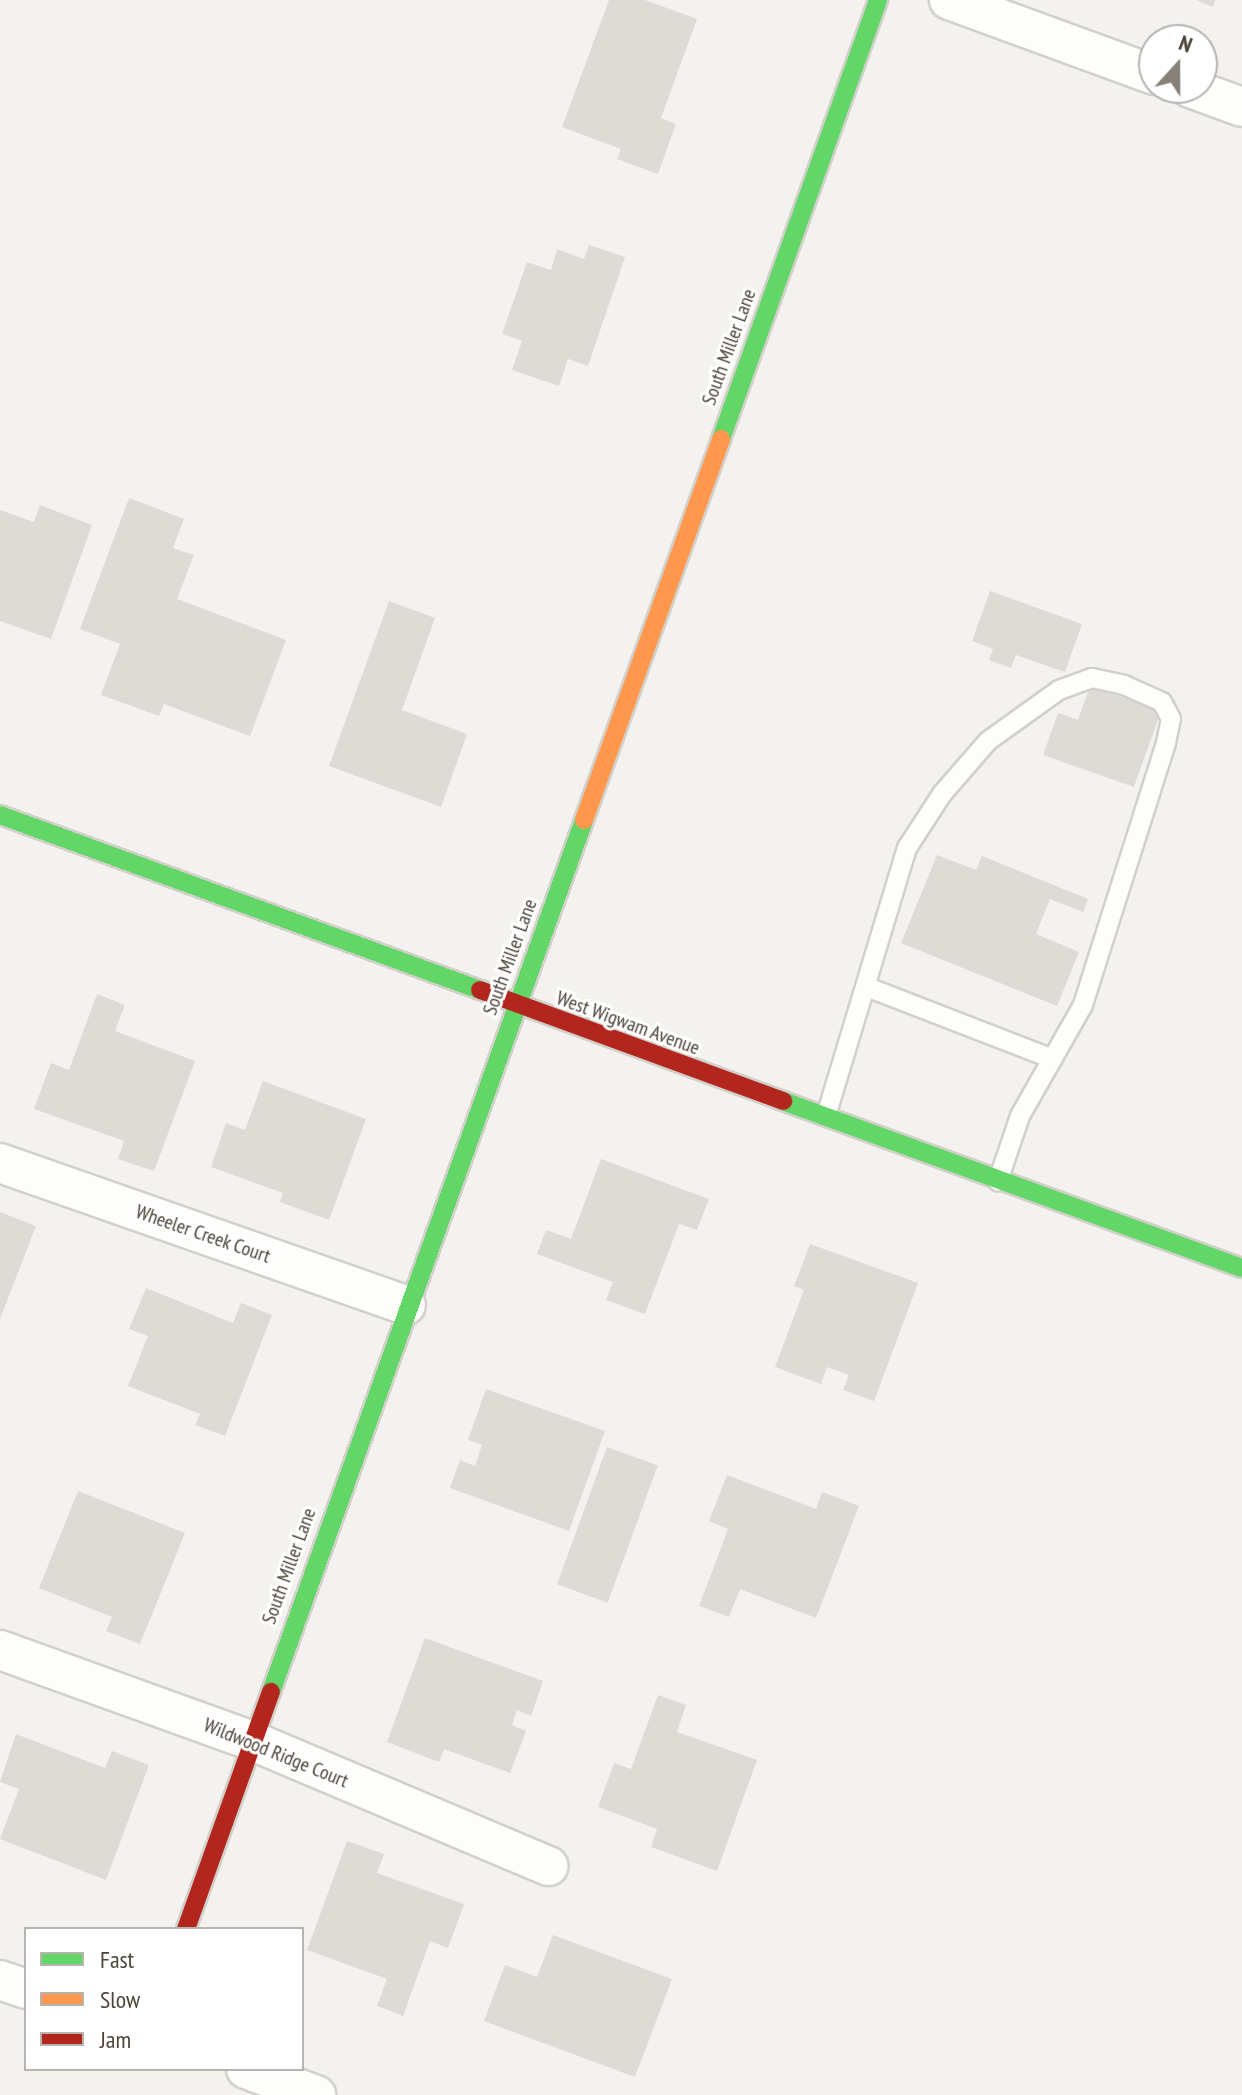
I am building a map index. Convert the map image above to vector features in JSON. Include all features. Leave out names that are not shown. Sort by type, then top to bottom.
[{"type":"street","name":"South Miller Lane","points":[[187,1927],[250,1740],[406,1305],[878,0]]},
{"type":"street","points":[[949,0],[1138,69]]},
{"type":"street","points":[[1218,98],[1242,107]]},
{"type":"street","name":"West Wigwam Avenue","points":[[0,815],[825,1119],[1242,1268]]},
{"type":"street","name":"Wheeler Creek Court","points":[[0,1163],[406,1305]]},
{"type":"street","name":"Wildwood Ridge Court","points":[[0,1650],[250,1740],[549,1866]]},
{"type":"street","points":[[0,1980],[24,1988]]},
{"type":"street","points":[[251,2071],[316,2095]]},
{"type":"lane","points":[[825,1119],[907,848],[942,794],[988,741],[1059,690],[1092,678],[1124,685],[1162,702],[1169,731],[1110,933],[1053,1059],[1020,1116],[998,1181]]},
{"type":"lane","points":[[867,987],[1053,1059]]},
{"type":"building","points":[[609,0],[645,0],[697,19],[661,118],[676,124],[658,174],[617,159],[621,149],[562,127]]},
{"type":"building","points":[[1196,0],[1215,0],[1213,7]]},
{"type":"building","points":[[589,245],[625,257],[588,366],[568,359],[559,386],[512,370],[522,341],[502,334],[527,262],[551,270],[557,249],[584,259]]},
{"type":"building","points":[[129,498],[184,519],[173,548],[194,555],[177,599],[286,640],[250,736],[164,704],[159,716],[101,695],[120,644],[80,629]]},
{"type":"building","points":[[40,505],[92,525],[51,639],[0,621],[0,510],[34,522]]},
{"type":"building","points":[[990,591],[1082,624],[1065,672],[1016,655],[1011,668],[989,660],[993,649],[972,641]]},
{"type":"building","points":[[389,601],[435,618],[402,710],[467,734],[441,807],[329,766]]},
{"type":"building","points":[[1090,686],[1161,711],[1134,787],[1043,755],[1058,713],[1078,720]]},
{"type":"building","points":[[937,855],[976,870],[982,856],[1088,899],[1083,912],[1050,899],[1036,934],[1079,952],[1057,1006],[901,943]]},
{"type":"building","points":[[97,994],[125,1005],[115,1031],[195,1061],[154,1171],[118,1159],[124,1141],[34,1109],[51,1063],[69,1070]]},
{"type":"building","points":[[263,1081],[366,1119],[329,1220],[280,1202],[283,1193],[211,1167],[226,1123],[245,1130]]},
{"type":"building","points":[[601,1159],[709,1199],[697,1230],[679,1224],[645,1314],[606,1300],[613,1282],[537,1254],[546,1230],[571,1239]]},
{"type":"building","points":[[0,1212],[36,1226],[0,1319]]},
{"type":"building","points":[[810,1244],[918,1283],[874,1401],[843,1390],[849,1375],[827,1367],[821,1384],[775,1367],[804,1290],[794,1286]]},
{"type":"building","points":[[146,1288],[233,1323],[241,1303],[272,1315],[225,1436],[195,1425],[200,1414],[128,1386],[148,1336],[129,1329]]},
{"type":"building","points":[[486,1389],[605,1431],[569,1531],[450,1488],[460,1460],[475,1466],[482,1445],[468,1440]]},
{"type":"building","points":[[607,1447],[658,1465],[608,1603],[557,1584]]},
{"type":"building","points":[[727,1475],[816,1509],[822,1492],[859,1506],[816,1618],[740,1589],[729,1617],[699,1606],[728,1529],[709,1521]]},
{"type":"building","points":[[78,1491],[185,1533],[140,1644],[106,1631],[112,1617],[39,1588]]},
{"type":"building","points":[[425,1638],[543,1681],[531,1716],[517,1710],[512,1725],[526,1731],[510,1773],[444,1749],[439,1762],[387,1742]]},
{"type":"building","points":[[658,1695],[686,1705],[677,1732],[757,1760],[717,1871],[651,1847],[657,1829],[598,1807],[614,1763],[631,1769]]},
{"type":"building","points":[[16,1734],[105,1768],[112,1751],[149,1765],[106,1880],[0,1839],[19,1789],[0,1782]]},
{"type":"building","points":[[347,1841],[384,1854],[377,1873],[464,1904],[448,1948],[430,1941],[403,2016],[377,2006],[387,1979],[307,1950]]},
{"type":"building","points":[[553,1935],[672,1979],[635,2077],[484,2021],[505,1965],[537,1977]]},
{"type":"traffic: fast","points":[[721,439],[878,0]]},
{"type":"traffic: fast","points":[[0,815],[480,990]]},
{"type":"traffic: fast","points":[[271,1692],[584,820]]},
{"type":"traffic: fast","points":[[783,1101],[1242,1268]]},
{"type":"traffic: slow","points":[[584,820],[721,439]]},
{"type":"traffic: jam","points":[[480,990],[783,1101]]},
{"type":"traffic: jam","points":[[187,1927],[271,1692]]}]
